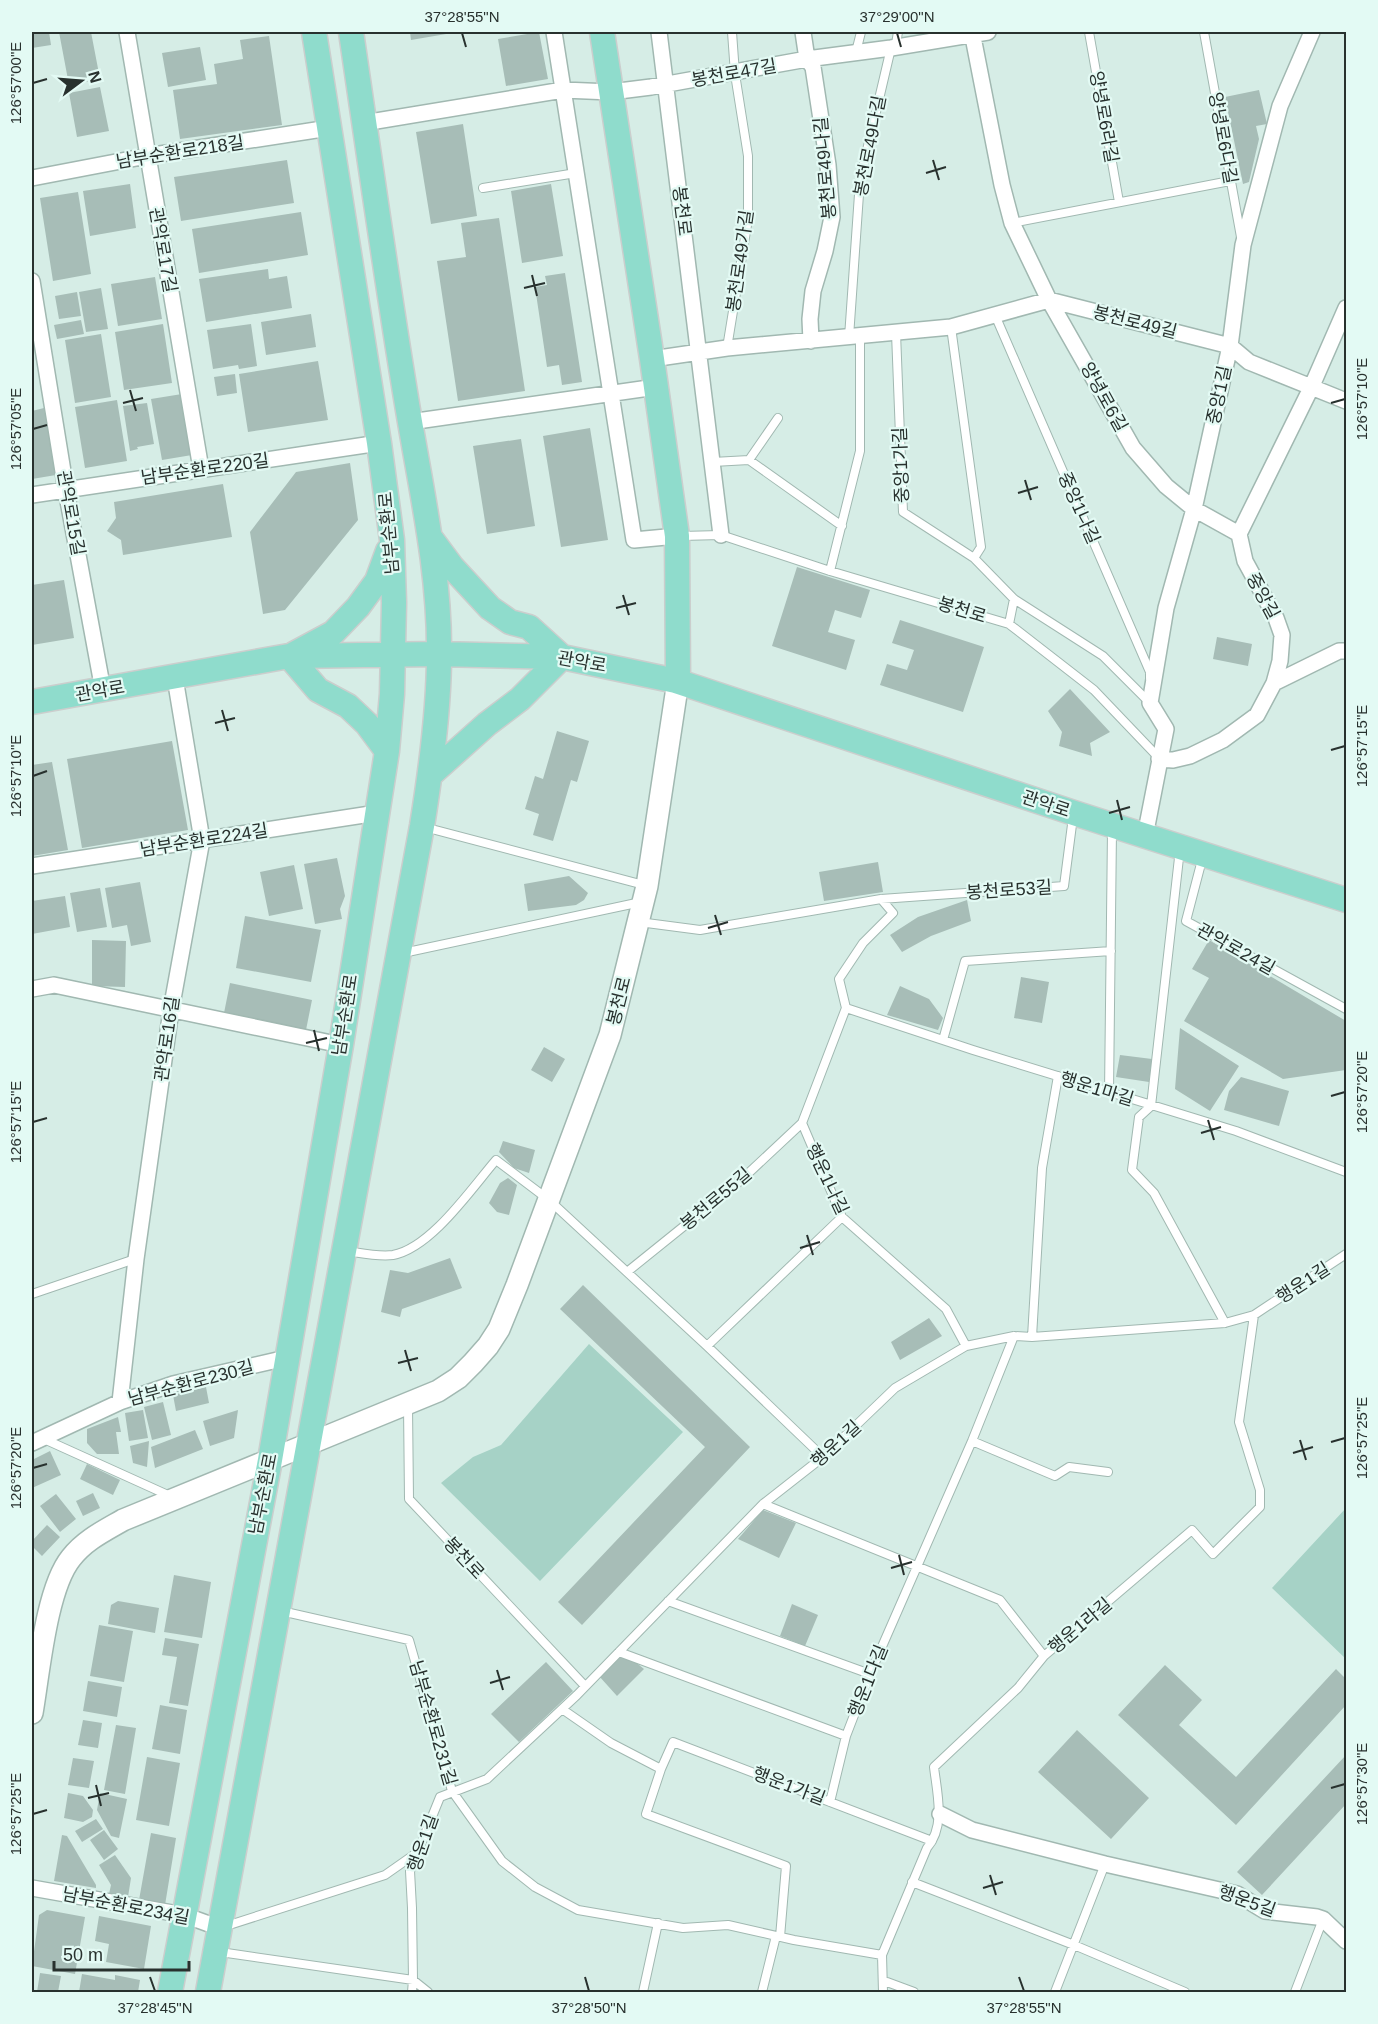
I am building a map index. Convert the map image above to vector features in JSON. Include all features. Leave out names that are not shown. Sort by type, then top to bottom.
[{"type":"main road","name":"남부순환로","points":[[170,1992],[270,1461],[341,1045],[387,751],[393,655],[392,540],[379,443],[314,32]]},
{"type":"main road","name":"남부순환로","points":[[208,1992],[422,826],[438,696],[437,601],[431,538],[410,422],[351,32]]},
{"type":"main road","name":"봉천로","points":[[32,1713],[49,1614],[57,1585],[70,1559],[84,1544],[123,1520],[438,1390],[458,1378],[488,1346],[508,1310],[610,1035],[642,903],[678,681],[677,536],[602,32]]},
{"type":"main road","points":[[430,775],[487,724],[520,699],[562,657],[529,627],[510,622],[490,608],[452,567],[431,538]]},
{"type":"main road","points":[[387,751],[367,724],[348,706],[318,690],[289,657],[333,633],[358,607],[377,581],[392,540]]},
{"type":"main road","name":"관악로","points":[[32,702],[289,657],[439,654],[562,657],[678,681],[1112,826],[1347,900]]},
{"type":"main road","points":[[245,1589],[251,1578],[267,1574],[277,1579],[280,1584],[281,1603]]},
{"type":"street","name":"관악로17길","points":[[127,32],[201,469]]},
{"type":"street","points":[[554,32],[634,540],[677,536]]},
{"type":"street","name":"봉천로","points":[[659,32],[721,535]]},
{"type":"street","name":"봉천로49나길","points":[[803,32],[807,59],[813,67],[828,165],[832,217],[813,291],[810,319],[811,341]]},
{"type":"street","points":[[972,33],[988,32]]},
{"type":"street","name":"중앙1길","points":[[1150,703],[1166,608],[1194,509],[1230,346],[1243,245],[1280,106],[1312,32]]},
{"type":"street","name":"봉천로47길","points":[[611,92],[735,74],[807,59],[891,48],[972,33]]},
{"type":"street","name":"양녕로6길","points":[[972,33],[1012,223],[1049,300],[1133,448],[1166,486],[1194,509],[1239,534]]},
{"type":"street","points":[[364,123],[563,90],[611,92]]},
{"type":"street","name":"남부순환로218길","points":[[32,178],[147,156],[329,128]]},
{"type":"street","name":"관악로15길","points":[[32,281],[36,336],[103,690]]},
{"type":"street","name":"봉천로49길","points":[[652,359],[727,348],[951,327],[1049,300],[1230,346],[1250,362],[1347,401]]},
{"type":"street","points":[[1239,534],[1311,388],[1347,308]]},
{"type":"street","points":[[410,422],[656,387]]},
{"type":"street","name":"남부순환로220길","points":[[32,495],[379,443]]},
{"type":"street","name":"중앙길","points":[[1159,759],[1173,760],[1190,756],[1223,740],[1257,715],[1274,683],[1280,661],[1282,635],[1276,618],[1245,561],[1239,534]]},
{"type":"street","points":[[1274,683],[1339,651],[1347,651]]},
{"type":"street","name":"관악로16길","points":[[120,1402],[136,1259],[171,1010],[202,840],[176,678]]},
{"type":"street","points":[[1145,836],[1166,729],[1150,703]]},
{"type":"street","name":"남부순환로224길","points":[[32,866],[377,813]]},
{"type":"street","points":[[32,989],[54,985],[341,1045]]},
{"type":"street","name":"남부순환로230길","points":[[37,1440],[120,1402],[173,1384],[286,1358]]},
{"type":"street","name":"행운5길","points":[[940,1814],[972,1830],[1105,1864],[1237,1894],[1265,1911],[1323,1919]]},
{"type":"street","name":"남부순환로234길","points":[[32,1888],[184,1916],[218,1940]]},
{"type":"street","points":[[1323,1919],[1347,1941]]},
{"type":"lane","name":"봉천로49가길","points":[[727,348],[748,219],[748,156],[735,74],[732,32]]},
{"type":"lane","points":[[856,52],[861,32]]},
{"type":"lane","name":"봉천로49다길","points":[[854,337],[860,180],[891,48],[896,44],[898,32]]},
{"type":"lane","name":"양녕로6라길","points":[[1089,32],[1119,202]]},
{"type":"lane","name":"양녕로6다길","points":[[1204,32],[1243,245]]},
{"type":"lane","points":[[483,188],[576,173]]},
{"type":"lane","points":[[1012,223],[1230,181]]},
{"type":"lane","name":"중앙1나길","points":[[995,315],[1150,672],[1150,703]]},
{"type":"lane","points":[[951,327],[981,548],[974,558]]},
{"type":"lane","name":"중앙1가길","points":[[896,333],[903,512],[974,558],[1014,599],[1103,656],[1150,703]]},
{"type":"lane","points":[[830,570],[860,451],[854,337]]},
{"type":"lane","points":[[749,460],[778,418]]},
{"type":"lane","points":[[713,462],[749,460],[842,526]]},
{"type":"lane","name":"봉천로","points":[[677,536],[721,535],[1009,624],[1094,690],[1159,759]]},
{"type":"lane","points":[[1009,624],[1014,599]]},
{"type":"lane","name":"봉천로53길","points":[[642,903],[700,930],[881,899],[1064,886],[1074,813]]},
{"type":"lane","points":[[422,826],[642,903]]},
{"type":"lane","points":[[1109,1093],[1112,826]]},
{"type":"lane","points":[[1192,851],[1151,1106],[1139,1117],[1132,1170],[1154,1193],[1225,1323]]},
{"type":"lane","name":"관악로24길","points":[[1192,851],[1186,921],[1347,1009]]},
{"type":"lane","points":[[846,1008],[839,979],[863,943],[892,913],[881,899]]},
{"type":"lane","points":[[399,954],[642,903]]},
{"type":"lane","points":[[943,1040],[965,962],[1111,951]]},
{"type":"lane","name":"행운1마길","points":[[846,1008],[1109,1093],[1236,1131],[1347,1172]]},
{"type":"lane","name":"행운1나길","points":[[846,1008],[802,1123],[842,1217],[946,1309],[966,1346]]},
{"type":"lane","points":[[1032,1337],[1042,1168],[1058,1076]]},
{"type":"lane","name":"봉천로55길","points":[[627,1272],[740,1181],[802,1123]]},
{"type":"lane","points":[[345,1251],[385,1256],[416,1247],[432,1234],[496,1160],[549,1200],[823,1457]]},
{"type":"lane","points":[[707,1346],[842,1217]]},
{"type":"lane","name":"행운1길","points":[[412,1992],[410,1870],[440,1797],[487,1779],[562,1709],[763,1504],[823,1457],[895,1388],[966,1346],[1014,1336],[1032,1337],[1225,1323],[1254,1315],[1347,1254]]},
{"type":"lane","points":[[32,1294],[136,1259]]},
{"type":"lane","name":"행운1라길","points":[[883,1988],[882,1955],[912,1882],[932,1841],[940,1814],[934,1767],[1018,1688],[1044,1656],[1192,1530],[1213,1554],[1260,1507],[1260,1490],[1239,1422],[1254,1315]]},
{"type":"lane","name":"행운1다길","points":[[830,1802],[846,1736],[870,1674],[972,1441],[1014,1336]]},
{"type":"lane","name":"봉천로","points":[[408,1404],[409,1500],[585,1686]]},
{"type":"lane","points":[[37,1440],[176,1499]]},
{"type":"lane","points":[[972,1441],[1055,1476],[1069,1467],[1108,1473]]},
{"type":"lane","points":[[763,1504],[1000,1600],[1044,1656]]},
{"type":"lane","points":[[668,1601],[870,1674]]},
{"type":"lane","name":"남부순환로231길","points":[[281,1603],[409,1640],[452,1791],[502,1861],[535,1887],[578,1910],[683,1928],[728,1925],[882,1955]]},
{"type":"lane","points":[[619,1652],[846,1736]]},
{"type":"lane","points":[[562,1709],[611,1743],[661,1768]]},
{"type":"lane","name":"행운1가길","points":[[778,1936],[786,1866],[646,1814],[661,1768],[673,1742],[932,1841]]},
{"type":"lane","points":[[218,1940],[385,1875],[417,1853]]},
{"type":"lane","points":[[1055,1992],[1105,1864]]},
{"type":"lane","points":[[912,1882],[1074,1945],[1185,1992]]},
{"type":"lane","points":[[1295,1992],[1323,1919]]},
{"type":"lane","points":[[643,1992],[658,1923]]},
{"type":"lane","points":[[762,1992],[778,1936]]},
{"type":"lane","points":[[218,1940],[413,1980],[428,1992]]},
{"type":"lane","points":[[883,1988],[888,1982],[914,1992]]},
{"type":"green space","points":[[589,1344],[683,1432],[540,1581],[441,1483],[473,1457],[501,1445]]},
{"type":"green space","points":[[1346,1508],[1346,1659],[1272,1588]]},
{"type":"building","points":[[32,32],[49,32],[51,45],[32,48]]},
{"type":"building","points":[[59,32],[91,32],[100,79],[69,85]]},
{"type":"building","points":[[410,32],[452,32],[452,33],[411,40]]},
{"type":"building","points":[[539,32],[548,79],[506,86],[498,39]]},
{"type":"building","points":[[269,36],[282,125],[180,139],[173,90],[217,84],[214,64],[243,59],[240,40]]},
{"type":"building","points":[[200,47],[206,80],[168,87],[162,53]]},
{"type":"building","points":[[100,87],[109,131],[77,137],[69,93]]},
{"type":"building","points":[[1259,90],[1267,124],[1256,126],[1259,139],[1249,182],[1243,184],[1225,97]]},
{"type":"building","points":[[463,124],[477,216],[431,224],[416,132]]},
{"type":"building","points":[[287,160],[294,203],[181,221],[174,177]]},
{"type":"building","points":[[130,184],[136,228],[90,236],[83,191]]},
{"type":"building","points":[[551,184],[563,256],[522,263],[511,191]]},
{"type":"building","points":[[78,192],[91,274],[53,281],[40,198]]},
{"type":"building","points":[[301,212],[308,255],[199,273],[192,229]]},
{"type":"building","points":[[499,218],[525,391],[458,401],[437,261],[466,257],[461,223]]},
{"type":"building","points":[[268,269],[269,279],[287,276],[292,308],[206,322],[199,279]]},
{"type":"building","points":[[565,273],[582,382],[562,385],[559,365],[547,367],[535,287],[547,285],[545,276]]},
{"type":"building","points":[[155,277],[162,319],[118,326],[111,284]]},
{"type":"building","points":[[101,288],[108,329],[86,332],[79,292]]},
{"type":"building","points":[[77,292],[81,316],[59,319],[55,296]]},
{"type":"building","points":[[311,314],[316,347],[266,355],[261,322]]},
{"type":"building","points":[[81,320],[84,334],[57,339],[54,325]]},
{"type":"building","points":[[163,324],[172,383],[124,390],[115,332]]},
{"type":"building","points":[[251,324],[257,366],[239,369],[238,365],[213,369],[207,330]]},
{"type":"building","points":[[101,334],[111,397],[75,403],[65,340]]},
{"type":"building","points":[[318,361],[328,420],[248,432],[239,374]]},
{"type":"building","points":[[235,374],[237,393],[217,396],[214,377]]},
{"type":"building","points":[[182,394],[192,455],[162,460],[151,399]]},
{"type":"building","points":[[117,400],[127,461],[85,468],[75,407]]},
{"type":"building","points":[[147,403],[154,444],[137,447],[138,449],[130,451],[123,406]]},
{"type":"building","points":[[44,408],[56,475],[32,479],[32,411]]},
{"type":"building","points":[[590,428],[608,540],[561,547],[543,436]]},
{"type":"building","points":[[521,439],[535,526],[487,534],[473,446]]},
{"type":"building","points":[[350,463],[358,520],[285,610],[263,614],[250,532],[296,472]]},
{"type":"building","points":[[223,484],[232,537],[123,555],[121,540],[107,531],[116,518],[114,502]]},
{"type":"building","points":[[797,567],[870,590],[861,618],[835,610],[828,632],[855,640],[846,670],[772,646]]},
{"type":"building","points":[[64,580],[74,638],[32,645],[32,585]]},
{"type":"building","points":[[900,620],[984,647],[963,712],[880,685],[887,664],[907,670],[914,650],[892,643]]},
{"type":"building","points":[[1217,637],[1252,644],[1248,666],[1213,659]]},
{"type":"building","points":[[1070,689],[1110,732],[1090,743],[1092,756],[1059,746],[1062,732],[1048,711]]},
{"type":"building","points":[[557,731],[589,741],[577,782],[571,780],[553,841],[533,835],[539,814],[525,809],[535,776],[543,779]]},
{"type":"building","points":[[172,741],[188,830],[82,848],[67,759]]},
{"type":"building","points":[[52,762],[68,850],[32,856],[32,765]]},
{"type":"building","points":[[337,858],[345,896],[340,909],[342,919],[315,924],[304,864]]},
{"type":"building","points":[[878,862],[883,892],[824,901],[819,872]]},
{"type":"building","points":[[294,865],[303,909],[269,916],[260,872]]},
{"type":"building","points":[[569,876],[588,893],[584,900],[576,905],[528,911],[524,884]]},
{"type":"building","points":[[140,882],[151,942],[131,946],[127,925],[112,928],[105,888]]},
{"type":"building","points":[[100,888],[107,927],[77,932],[70,893]]},
{"type":"building","points":[[65,896],[70,927],[32,934],[32,901]]},
{"type":"building","points":[[967,900],[971,921],[931,936],[902,952],[890,935],[918,917]]},
{"type":"building","points":[[245,916],[321,930],[311,982],[236,968]]},
{"type":"building","points":[[92,940],[126,941],[125,987],[92,986]]},
{"type":"building","points":[[1209,940],[1346,1021],[1346,1070],[1283,1079],[1184,1021],[1209,978],[1192,969]]},
{"type":"building","points":[[1021,977],[1049,982],[1042,1023],[1014,1018]]},
{"type":"building","points":[[230,983],[312,1000],[306,1030],[224,1013]]},
{"type":"building","points":[[900,986],[929,999],[943,1018],[938,1030],[887,1015]]},
{"type":"building","points":[[1180,1028],[1239,1066],[1210,1111],[1175,1089]]},
{"type":"building","points":[[544,1047],[565,1059],[552,1082],[531,1070]]},
{"type":"building","points":[[1120,1055],[1152,1059],[1149,1082],[1116,1077]]},
{"type":"building","points":[[1241,1077],[1289,1091],[1279,1126],[1224,1110],[1229,1091]]},
{"type":"building","points":[[503,1141],[535,1150],[529,1173],[514,1168],[499,1152]]},
{"type":"building","points":[[508,1178],[517,1185],[509,1215],[497,1212],[489,1203],[500,1183]]},
{"type":"building","points":[[450,1258],[462,1288],[402,1309],[400,1317],[381,1312],[390,1270],[408,1273]]},
{"type":"building","points":[[583,1285],[750,1447],[582,1625],[558,1602],[705,1447],[560,1309]]},
{"type":"building","points":[[929,1318],[942,1336],[900,1360],[891,1342]]},
{"type":"building","points":[[206,1387],[209,1403],[176,1411],[173,1395]]},
{"type":"building","points":[[163,1402],[171,1435],[152,1440],[144,1407]]},
{"type":"building","points":[[143,1410],[148,1438],[129,1441],[125,1413]]},
{"type":"building","points":[[238,1410],[234,1438],[210,1446],[203,1421]]},
{"type":"building","points":[[118,1417],[121,1432],[116,1432],[119,1454],[97,1454],[87,1443],[87,1429]]},
{"type":"building","points":[[195,1430],[203,1449],[155,1468],[151,1447]]},
{"type":"building","points":[[149,1441],[147,1467],[133,1463],[130,1446]]},
{"type":"building","points":[[50,1451],[61,1475],[32,1488],[32,1460]]},
{"type":"building","points":[[87,1464],[120,1480],[113,1495],[80,1479]]},
{"type":"building","points":[[93,1493],[100,1508],[83,1516],[76,1501]]},
{"type":"building","points":[[56,1494],[76,1519],[60,1532],[40,1506]]},
{"type":"building","points":[[763,1510],[796,1523],[779,1558],[738,1539]]},
{"type":"building","points":[[47,1525],[60,1537],[42,1556],[32,1546],[32,1541]]},
{"type":"building","points":[[174,1575],[211,1582],[202,1638],[164,1632]]},
{"type":"building","points":[[118,1601],[159,1608],[155,1633],[108,1624],[111,1605]]},
{"type":"building","points":[[792,1604],[818,1615],[805,1646],[780,1636]]},
{"type":"building","points":[[99,1625],[133,1631],[124,1682],[90,1676]]},
{"type":"building","points":[[165,1638],[199,1644],[188,1706],[169,1703],[177,1657],[162,1655]]},
{"type":"building","points":[[622,1651],[644,1669],[617,1696],[599,1676]]},
{"type":"building","points":[[546,1662],[573,1691],[519,1742],[491,1714]]},
{"type":"building","points":[[1165,1665],[1202,1700],[1179,1725],[1236,1777],[1336,1669],[1346,1679],[1346,1705],[1236,1825],[1118,1715]]},
{"type":"building","points":[[88,1681],[122,1687],[117,1717],[83,1711]]},
{"type":"building","points":[[160,1705],[187,1710],[180,1754],[152,1749]]},
{"type":"building","points":[[83,1720],[102,1723],[98,1748],[78,1745]]},
{"type":"building","points":[[116,1725],[136,1728],[125,1794],[104,1790]]},
{"type":"building","points":[[1077,1730],[1149,1798],[1111,1839],[1038,1772]]},
{"type":"building","points":[[1346,1755],[1346,1804],[1262,1895],[1237,1872]]},
{"type":"building","points":[[147,1757],[180,1763],[169,1826],[136,1820]]},
{"type":"building","points":[[73,1758],[94,1761],[89,1788],[68,1785]]},
{"type":"building","points":[[68,1793],[83,1796],[93,1810],[92,1817],[83,1822],[64,1818]]},
{"type":"building","points":[[100,1793],[127,1799],[119,1838],[111,1836],[97,1810]]},
{"type":"building","points":[[96,1819],[103,1829],[82,1842],[75,1831]]},
{"type":"building","points":[[104,1830],[118,1849],[104,1860],[90,1840]]},
{"type":"building","points":[[151,1833],[176,1838],[165,1905],[139,1900]]},
{"type":"building","points":[[62,1835],[67,1836],[96,1888],[54,1881]]},
{"type":"building","points":[[115,1855],[131,1878],[128,1897],[109,1894],[111,1885],[99,1865]]},
{"type":"building","points":[[47,1910],[85,1917],[75,1974],[32,1966],[39,1915]]},
{"type":"building","points":[[99,1916],[151,1926],[144,1969],[106,1962],[109,1944],[95,1941]]},
{"type":"building","points":[[40,1973],[61,1976],[58,1992],[37,1992]]},
{"type":"building","points":[[82,1974],[115,1980],[115,1975],[140,1980],[138,1992],[79,1992]]}]
